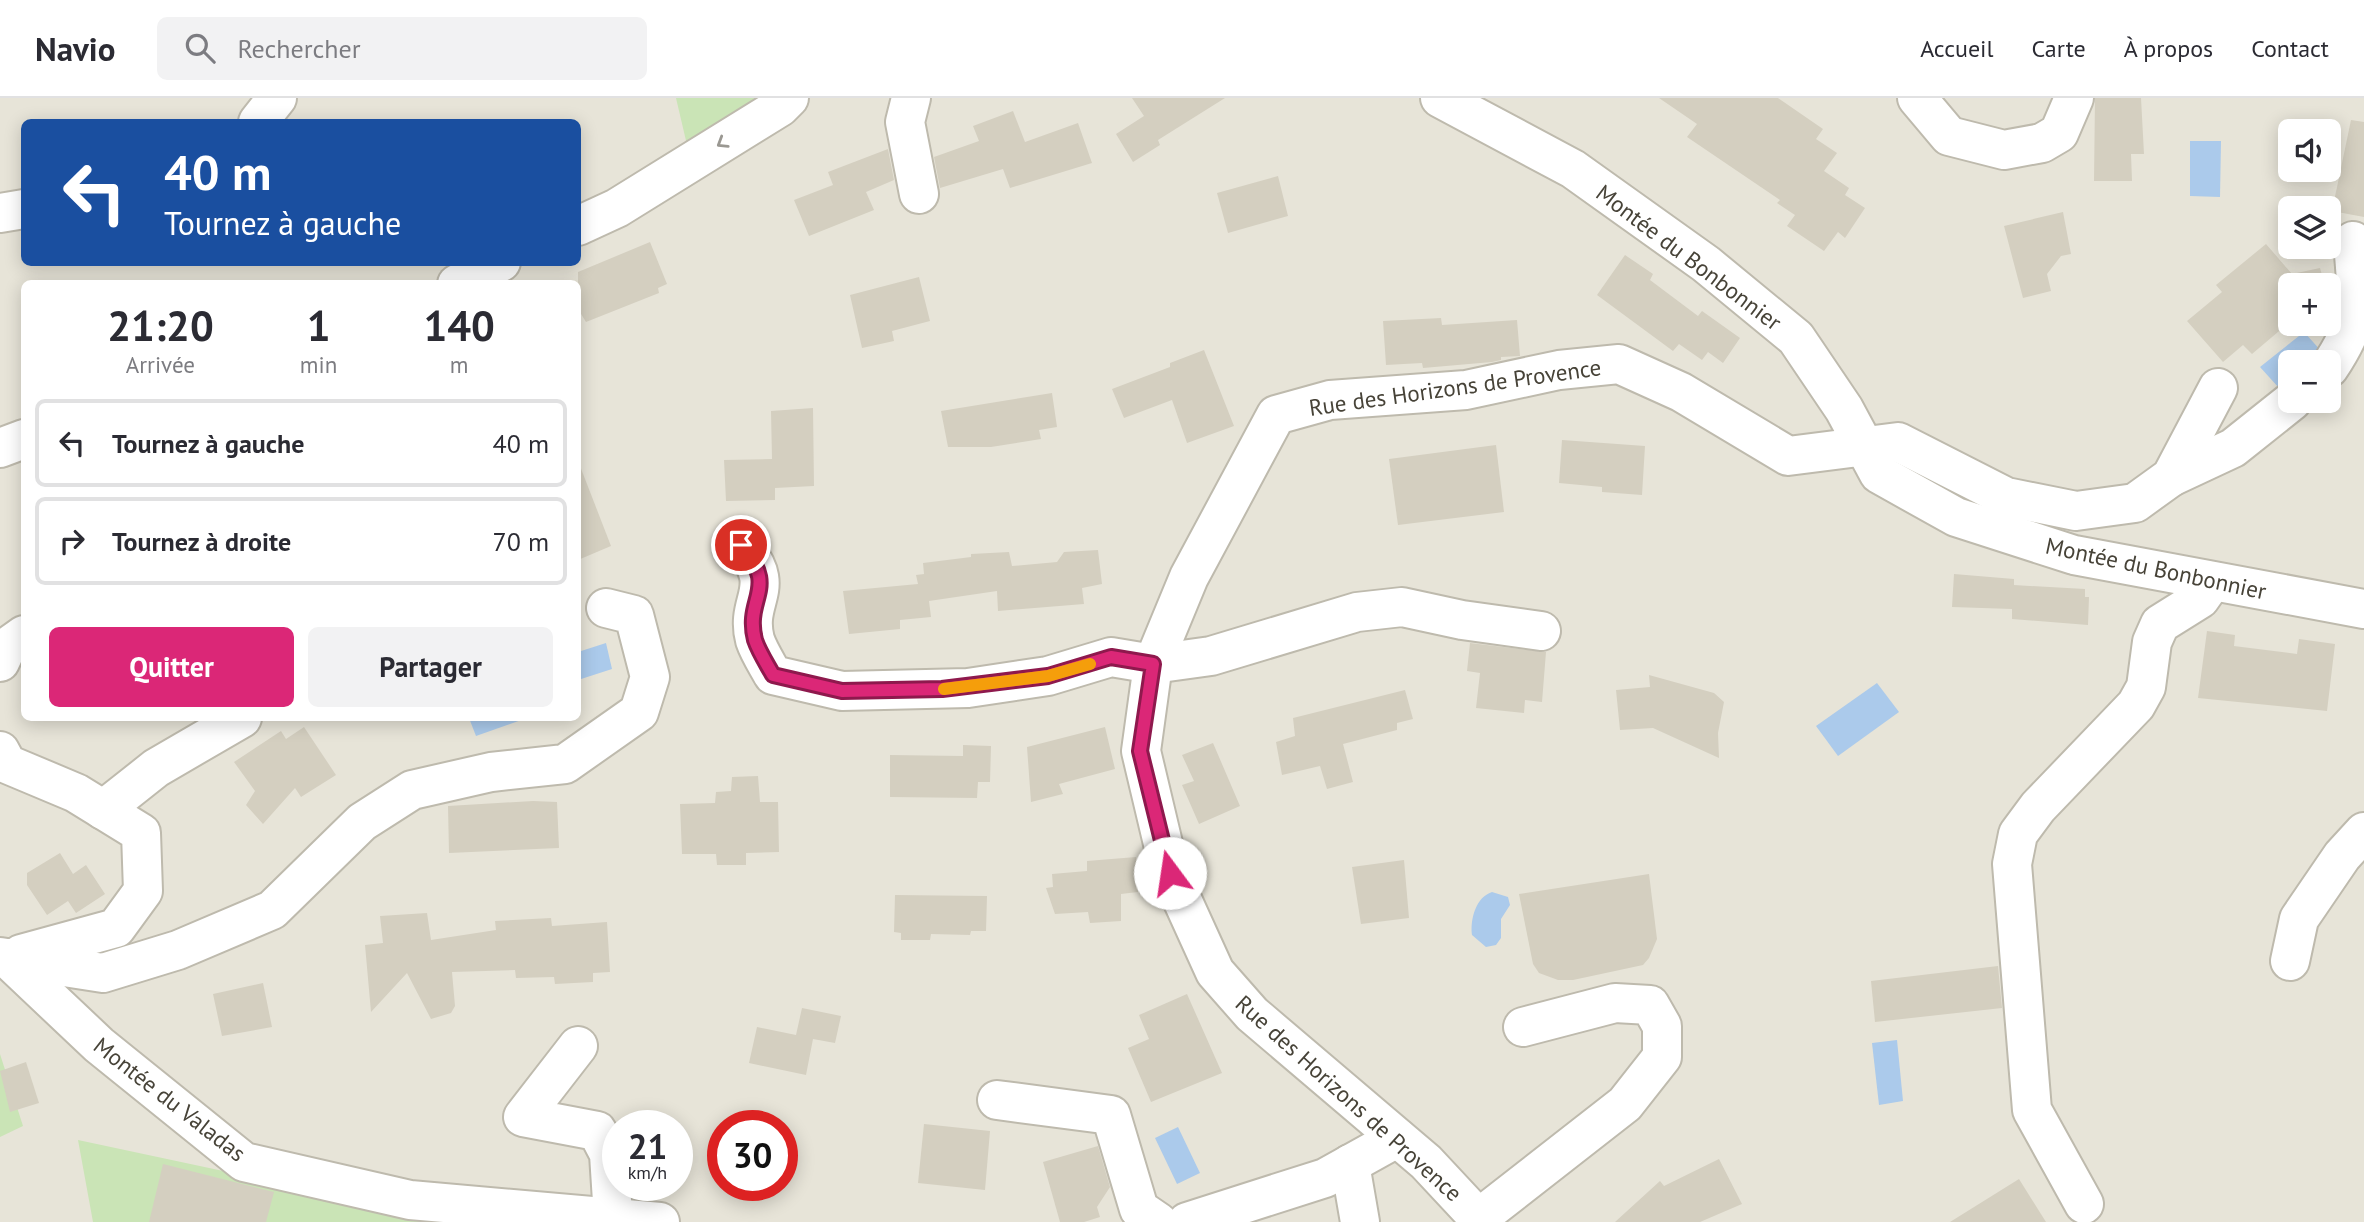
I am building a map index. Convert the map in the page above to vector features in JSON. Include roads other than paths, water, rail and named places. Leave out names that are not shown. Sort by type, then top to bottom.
[{"type":"street","points":[[262,119],[268,114],[277,98]]},
{"type":"street","points":[[911,98],[905,122],[919,194]]},
{"type":"street","name":"Montée du Bonbonnier","points":[[1440,98],[1573,169],[1716,272],[1796,338],[1844,409],[1879,474],[1956,517],[2074,555],[2364,609]]},
{"type":"street","points":[[1917,98],[1949,136],[2004,149],[2042,143],[2059,133],[2074,98]]},
{"type":"street","points":[[581,225],[617,208],[784,102]]},
{"type":"street","points":[[0,213],[21,210]]},
{"type":"street","points":[[2341,351],[2358,311],[2353,241]]},
{"type":"street","points":[[465,280],[493,266]]},
{"type":"street","name":"Rue des Horizons de Provence","points":[[1481,1220],[1426,1162],[1252,1014],[1215,972],[1170,873],[1140,751],[1153,664],[1189,577],[1276,415],[1330,400],[1466,390],[1559,370],[1619,364],[1681,392],[1788,456],[1898,442],[2006,498],[2076,510],[2135,503],[2171,477],[2232,448],[2278,412]]},
{"type":"street","points":[[2171,477],[2218,388]]},
{"type":"street","points":[[0,448],[21,440]]},
{"type":"street","points":[[741,545],[756,562],[761,584],[754,612],[755,639],[773,675],[842,691],[954,688],[1048,676],[1111,657],[1153,664],[1211,656],[1357,612],[1402,607],[1462,620],[1541,631]]},
{"type":"street","points":[[2084,1204],[2032,1110],[2012,864],[2018,834],[2038,807],[2136,705],[2146,687],[2152,642],[2160,624],[2200,599],[2212,582]]},
{"type":"street","points":[[3,957],[103,973],[178,950],[272,910],[362,822],[412,790],[491,772],[565,764],[639,712],[650,677],[634,615],[606,608]]},
{"type":"street","points":[[0,662],[7,648],[21,637]]},
{"type":"street","points":[[103,810],[156,768],[237,721]]},
{"type":"street","points":[[0,751],[7,764],[76,793],[141,833],[143,891],[116,928],[3,957]]},
{"type":"street","points":[[2290,961],[2299,919],[2342,856],[2364,832]]},
{"type":"street","name":"Montée du Valadas","points":[[3,957],[99,1045],[244,1162],[410,1200],[660,1222]]},
{"type":"street","points":[[1481,1220],[1625,1104],[1662,1057],[1662,1026],[1650,1005],[1615,1003],[1523,1027]]},
{"type":"street","points":[[578,1046],[523,1117],[597,1131],[609,1154],[613,1216]]},
{"type":"street","points":[[996,1100],[1111,1115],[1139,1209],[1158,1222]]},
{"type":"street","points":[[1187,1222],[1325,1178],[1397,1138]]},
{"type":"street","points":[[1350,1164],[1360,1222]]},
{"type":"water","points":[[2190,141],[2221,141],[2220,197],[2190,196]]},
{"type":"water","points":[[2299,336],[2308,336],[2320,350],[2281,350]]},
{"type":"water","points":[[2278,353],[2278,387],[2260,367]]},
{"type":"water","points":[[606,643],[612,669],[581,679],[581,651]]},
{"type":"water","points":[[1877,683],[1899,712],[1838,756],[1816,726]]},
{"type":"water","points":[[470,721],[518,721],[476,736]]},
{"type":"water","points":[[1492,892],[1508,897],[1510,905],[1501,919],[1501,938],[1496,945],[1486,947],[1472,935],[1472,922],[1478,904]]},
{"type":"water","points":[[1897,1040],[1903,1101],[1879,1105],[1872,1043]]},
{"type":"water","points":[[1178,1127],[1200,1173],[1177,1184],[1155,1138]]}]
